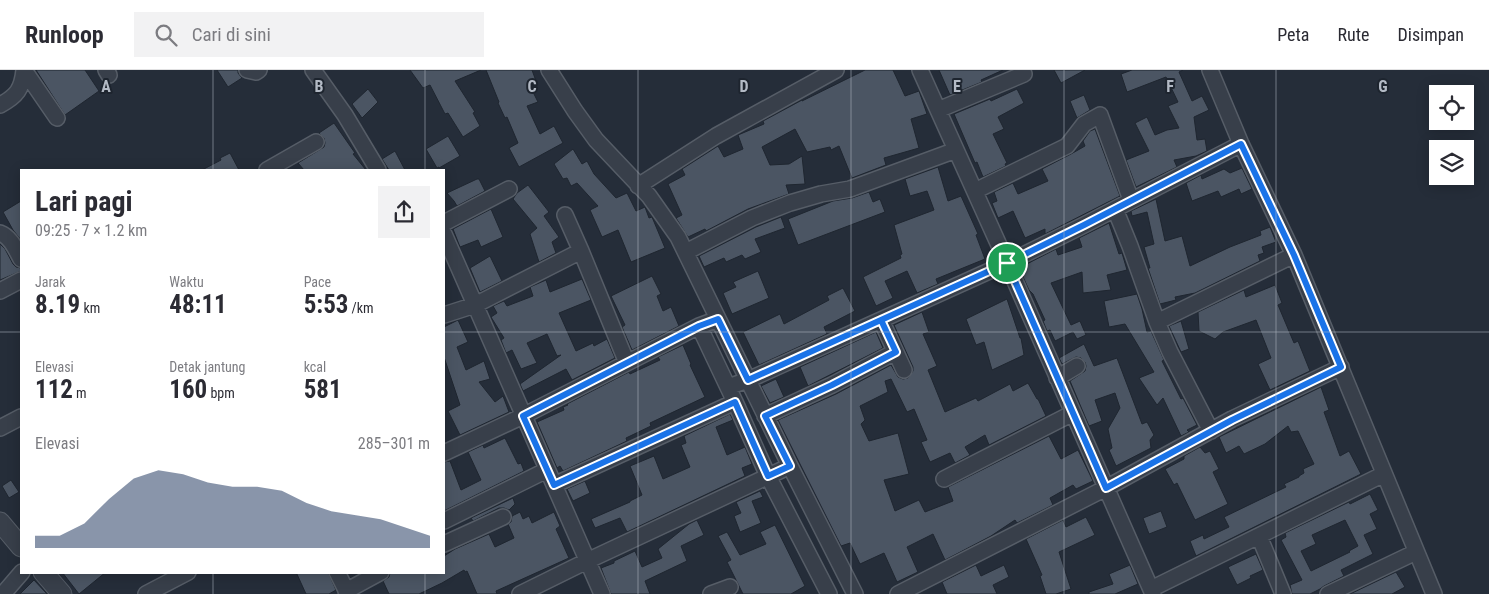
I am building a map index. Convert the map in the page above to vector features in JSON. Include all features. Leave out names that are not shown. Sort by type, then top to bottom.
[{"type":"street","points":[[10,70],[23,74],[57,118]]},
{"type":"street","points":[[247,70],[256,72],[259,70]]},
{"type":"street","points":[[313,70],[345,115],[377,169]]},
{"type":"street","points":[[549,70],[575,112],[596,140],[649,196],[674,230],[686,252],[728,387],[735,402],[855,594]]},
{"type":"street","points":[[638,186],[716,136],[836,70]]},
{"type":"street","points":[[920,70],[1152,592],[1384,474]]},
{"type":"street","points":[[1210,70],[1241,144],[1294,255],[1434,594]]},
{"type":"street","points":[[0,106],[18,92],[23,74]]},
{"type":"street","points":[[938,110],[1024,74]]},
{"type":"street","points":[[975,191],[1067,146],[1084,124],[1100,115],[1131,200]]},
{"type":"street","points":[[269,169],[316,142]]},
{"type":"street","points":[[728,387],[748,380],[1007,263],[1241,144]]},
{"type":"street","points":[[686,252],[752,218],[790,203],[821,194],[850,189],[956,150]]},
{"type":"street","points":[[445,222],[509,189]]},
{"type":"street","points":[[1115,209],[1157,322],[1170,352],[1211,431]]},
{"type":"street","points":[[565,215],[627,363]]},
{"type":"street","points":[[0,234],[3,234],[10,240],[20,257]]},
{"type":"street","points":[[445,236],[602,594]]},
{"type":"street","points":[[445,315],[475,305],[581,251]]},
{"type":"street","points":[[1157,322],[1294,255]]},
{"type":"street","points":[[0,291],[20,281]]},
{"type":"street","points":[[881,320],[904,370]]},
{"type":"street","points":[[445,453],[523,416],[709,323]]},
{"type":"street","points":[[709,323],[748,380],[765,416],[779,471],[830,594]]},
{"type":"street","points":[[765,416],[832,385],[896,352]]},
{"type":"street","points":[[1057,378],[1077,366]]},
{"type":"street","points":[[898,594],[1106,488],[1211,431],[1341,367]]},
{"type":"street","points":[[554,485],[735,402]]},
{"type":"street","points":[[944,480],[1073,413]]},
{"type":"street","points":[[0,428],[20,418]]},
{"type":"street","points":[[445,521],[547,470]]},
{"type":"street","points":[[520,594],[779,471]]},
{"type":"street","points":[[445,544],[503,518]]},
{"type":"street","points":[[0,522],[20,546]]},
{"type":"street","points":[[1259,536],[1282,594]]},
{"type":"street","points":[[1328,594],[1416,552]]},
{"type":"street","points":[[3,594],[20,574]]},
{"type":"street","points":[[45,574],[62,594]]},
{"type":"street","points":[[146,594],[184,574]]},
{"type":"street","points":[[338,574],[347,592],[378,574]]},
{"type":"street","points":[[711,594],[730,587]]},
{"type":"building","points":[[36,70],[85,70],[99,91],[65,115]]},
{"type":"building","points":[[217,70],[238,70],[242,78],[228,87]]},
{"type":"building","points":[[410,70],[481,70],[455,81],[475,112],[473,113],[480,126],[463,137],[448,113],[445,114],[430,85],[423,88]]},
{"type":"building","points":[[486,70],[532,70],[536,81],[530,86],[538,102],[527,106],[540,134],[554,126],[563,143],[519,167],[509,148],[518,143],[507,117],[505,118],[498,103]]},
{"type":"building","points":[[865,70],[893,70],[905,96],[919,91],[927,114],[911,119],[919,148],[884,158],[886,165],[852,178],[839,146],[831,150],[830,147],[807,152],[795,129],[762,147],[770,165],[789,164],[802,156],[805,184],[786,185],[789,194],[748,209],[706,231],[705,229],[688,237],[676,218],[682,215],[668,184],[685,175],[682,169],[718,146],[724,157],[743,149],[738,135],[764,124],[763,121],[802,100]]},
{"type":"building","points":[[939,70],[1003,70],[981,80],[982,82],[950,95]]},
{"type":"building","points":[[1054,70],[1085,70],[1061,83]]},
{"type":"building","points":[[1132,70],[1183,70],[1179,72],[1192,101],[1202,96],[1209,110],[1194,117],[1197,140],[1205,139],[1207,151],[1196,156],[1174,160],[1177,167],[1136,187],[1126,160],[1149,151],[1135,123],[1147,117],[1155,135],[1179,128],[1168,106],[1178,102],[1166,77],[1127,92],[1121,74]]},
{"type":"building","points":[[368,89],[378,102],[362,118],[352,104]]},
{"type":"building","points":[[1017,89],[1024,103],[998,117],[1004,129],[993,134],[1007,163],[1005,164],[1006,166],[983,177],[954,114],[990,99],[991,101]]},
{"type":"building","points":[[1084,95],[1090,110],[1077,118],[1070,101]]},
{"type":"building","points":[[334,123],[355,153],[353,154],[365,169],[303,169],[298,163],[324,147],[324,138],[319,133]]},
{"type":"building","points":[[1095,129],[1120,196],[1045,234],[1045,229],[1025,238],[1013,211],[998,218],[992,203],[997,201],[994,192],[1013,183],[1018,194],[1048,181],[1042,169],[1085,146],[1083,141],[1090,131]]},
{"type":"building","points":[[448,136],[460,156],[437,168],[426,149]]},
{"type":"building","points":[[573,149],[582,164],[587,161],[594,174],[616,198],[627,193],[636,211],[645,207],[649,218],[652,217],[665,248],[631,262],[618,230],[602,237],[590,210],[598,206],[577,183],[571,186],[567,178],[563,179],[554,164]]},
{"type":"building","points":[[395,151],[404,169],[388,169],[382,159]]},
{"type":"building","points":[[230,153],[238,169],[204,169],[221,160],[220,158]]},
{"type":"building","points":[[938,167],[948,201],[961,196],[978,234],[976,235],[985,259],[936,279],[938,284],[917,293],[907,271],[885,281],[893,298],[876,306],[863,277],[901,258],[900,255],[902,254],[894,225],[934,210],[927,191],[910,196],[905,179]]},
{"type":"building","points":[[1242,168],[1252,189],[1241,194],[1239,189],[1221,197],[1218,191],[1192,201],[1186,183],[1201,175],[1202,179],[1224,169],[1230,173]]},
{"type":"building","points":[[479,179],[485,191],[457,206],[447,193]]},
{"type":"building","points":[[528,185],[549,212],[544,216],[559,237],[552,242],[556,253],[539,262],[530,234],[537,228],[513,199],[517,193]]},
{"type":"building","points":[[869,192],[873,202],[880,199],[885,212],[798,245],[788,219],[833,201],[852,198]]},
{"type":"building","points":[[1156,199],[1165,241],[1182,236],[1190,266],[1261,235],[1260,231],[1270,227],[1276,242],[1262,247],[1264,253],[1258,255],[1260,261],[1195,293],[1175,297],[1176,300],[1160,304],[1148,268],[1150,268],[1144,247],[1154,244],[1147,212],[1132,216],[1131,211]]},
{"type":"building","points":[[20,202],[20,239],[13,230],[3,212]]},
{"type":"building","points":[[491,209],[503,237],[481,247],[478,240],[460,247],[453,229]]},
{"type":"building","points":[[781,217],[785,228],[755,239],[761,252],[745,259],[742,255],[726,262],[724,258],[704,267],[699,256],[756,227]]},
{"type":"building","points":[[1109,223],[1119,254],[1122,253],[1127,270],[1107,275],[1111,290],[1083,293],[1082,272],[1051,283],[1071,325],[1080,321],[1086,335],[1077,339],[1073,332],[1055,341],[1050,330],[1047,331],[1043,321],[1045,320],[1019,268],[1056,249],[1058,255],[1082,247],[1079,238]]},
{"type":"building","points":[[0,244],[13,264],[20,268],[20,271],[0,280]]},
{"type":"building","points":[[490,256],[502,281],[480,292],[470,268]]},
{"type":"building","points":[[758,271],[769,298],[732,314],[723,293],[736,287],[733,282]]},
{"type":"building","points":[[652,276],[661,294],[657,296],[663,311],[671,307],[679,326],[632,350],[622,327],[625,325],[611,296]]},
{"type":"building","points":[[582,279],[591,300],[559,313],[576,351],[593,343],[594,346],[607,339],[615,358],[572,380],[566,369],[523,391],[520,384],[561,355],[557,356],[547,334],[527,343],[537,363],[521,369],[512,350],[506,353],[501,340],[504,338],[491,317],[497,313],[493,306],[504,301],[507,306],[533,296],[530,287],[546,280],[550,292]]},
{"type":"building","points":[[1275,285],[1282,303],[1278,305],[1294,343],[1298,341],[1310,371],[1270,390],[1258,364],[1271,358],[1256,320],[1223,332],[1215,339],[1199,331],[1198,312],[1244,290],[1246,297]]},
{"type":"building","points":[[843,288],[855,311],[824,327],[827,334],[759,365],[743,332],[780,314],[784,324],[829,300],[827,296]]},
{"type":"building","points":[[1137,294],[1147,332],[1151,331],[1164,360],[1162,361],[1181,399],[1183,398],[1197,425],[1187,430],[1189,432],[1181,436],[1163,398],[1157,405],[1139,378],[1154,372],[1125,324],[1109,327],[1104,301]]},
{"type":"building","points":[[1007,299],[1021,338],[1024,355],[992,370],[984,342],[976,345],[966,319]]},
{"type":"building","points":[[922,312],[929,332],[923,334],[937,366],[928,370],[945,412],[976,398],[978,401],[1010,384],[1013,391],[1028,383],[1046,416],[989,445],[985,435],[965,447],[970,455],[955,463],[950,453],[930,462],[921,442],[927,440],[914,409],[907,412],[891,379],[885,381],[888,392],[860,406],[865,420],[861,424],[869,441],[898,433],[909,474],[884,480],[895,511],[919,500],[925,512],[953,501],[948,487],[1049,436],[1061,459],[1078,450],[1093,481],[1076,489],[1073,485],[1050,498],[1053,505],[1017,523],[1015,520],[991,536],[945,560],[933,534],[907,547],[918,572],[897,582],[884,553],[860,564],[850,543],[841,546],[778,420],[836,394],[891,365],[898,377],[908,378],[913,371],[913,367],[894,325]]},
{"type":"building","points":[[458,320],[468,342],[457,347],[466,370],[484,361],[490,379],[479,382],[495,402],[503,396],[509,412],[460,435],[448,411],[460,405],[445,360],[445,326]]},
{"type":"building","points":[[1181,321],[1189,349],[1181,352],[1169,326]]},
{"type":"building","points":[[876,332],[883,348],[808,386],[800,367]]},
{"type":"building","points":[[1084,344],[1094,366],[1117,358],[1142,424],[1147,422],[1154,435],[1150,440],[1151,448],[1116,466],[1109,450],[1112,448],[1108,429],[1120,408],[1115,393],[1095,400],[1102,421],[1089,426],[1070,381],[1085,371],[1085,362],[1081,358],[1076,357],[1062,364],[1059,358]]},
{"type":"building","points":[[683,345],[705,397],[650,423],[651,426],[626,438],[627,441],[563,471],[560,466],[557,468],[537,422],[564,410],[563,407],[567,404],[629,372],[630,374],[660,360],[658,357]]},
{"type":"building","points":[[776,379],[784,397],[770,403],[761,386]]},
{"type":"building","points":[[1321,387],[1329,410],[1324,412],[1340,456],[1349,451],[1361,474],[1196,556],[1190,541],[1203,535],[1204,539],[1229,527],[1224,517],[1286,487],[1284,484],[1299,477],[1304,473],[1303,469],[1314,464],[1298,431],[1291,432],[1288,426],[1265,444],[1244,454],[1239,446],[1226,453],[1219,437]]},
{"type":"building","points":[[730,414],[733,420],[716,427],[727,455],[745,447],[752,464],[742,468],[745,476],[627,532],[620,518],[595,528],[591,519],[642,495],[630,466],[654,456],[663,479],[690,467],[681,445],[686,443],[684,436]]},
{"type":"building","points":[[505,438],[518,464],[521,463],[524,471],[445,510],[445,462],[450,461],[461,490],[481,480],[468,452],[483,445],[484,448]]},
{"type":"building","points":[[1200,447],[1205,453],[1210,451],[1219,469],[1213,472],[1228,504],[1195,520],[1177,483],[1174,485],[1165,469],[1184,459],[1184,456]]},
{"type":"building","points":[[11,480],[19,492],[9,498],[2,486]]},
{"type":"building","points":[[585,481],[590,493],[573,501],[567,489]]},
{"type":"building","points":[[760,491],[763,497],[752,501],[761,523],[740,532],[734,516],[741,513],[736,502]]},
{"type":"building","points":[[1370,494],[1378,510],[1370,514],[1377,529],[1364,535],[1373,554],[1341,570],[1344,576],[1310,594],[1292,594],[1290,585],[1302,580],[1281,540],[1286,537],[1285,533],[1349,502],[1350,504]],"holes":[[[1345,520],[1358,546],[1350,552],[1311,571],[1301,551],[1316,544],[1312,535]]]},
{"type":"building","points":[[513,498],[515,504],[509,510],[499,508],[473,521],[471,518]]},
{"type":"building","points":[[1161,511],[1167,527],[1149,534],[1143,518]]},
{"type":"building","points":[[520,512],[523,519],[529,516],[532,523],[554,512],[560,526],[556,529],[569,558],[496,591],[497,594],[477,594],[467,571],[465,572],[464,570],[419,594],[389,594],[383,581],[389,577],[390,574],[445,574],[445,555],[455,549],[489,534],[495,547],[514,538],[508,524],[511,522],[512,516]]},
{"type":"building","points":[[1086,517],[1095,535],[1059,552],[1071,589],[1056,594],[1046,594],[1040,576],[1042,575],[1026,539],[1063,520],[1066,527]]},
{"type":"building","points":[[697,520],[704,535],[681,546],[687,561],[645,581],[650,594],[611,594],[601,568],[635,551],[642,567],[662,558],[658,549],[689,524]]},
{"type":"building","points":[[775,525],[805,586],[791,594],[743,594],[727,562],[731,560],[718,536],[727,532],[740,555],[766,544],[760,532]]},
{"type":"building","points":[[1256,554],[1263,570],[1237,585],[1228,567]]},
{"type":"building","points":[[976,565],[981,576],[1004,565],[1009,577],[993,585],[997,594],[947,594],[942,582]]},
{"type":"building","points":[[1130,565],[1138,584],[1115,594],[1089,594],[1089,592],[1113,584],[1109,574]]},
{"type":"building","points":[[1396,572],[1405,587],[1392,594],[1350,594]]},
{"type":"building","points":[[64,574],[104,574],[79,594]]},
{"type":"building","points":[[297,574],[329,574],[336,590],[329,594],[306,594]]},
{"type":"building","points":[[34,580],[47,594],[20,594]]},
{"type":"route","points":[[1007,263],[748,380],[718,319],[699,326],[523,416],[554,485],[735,402],[768,476],[790,466],[765,416],[832,385],[896,352],[881,320],[1007,263],[1106,488],[1232,420],[1341,367],[1294,255],[1241,144],[1007,263]]}]
